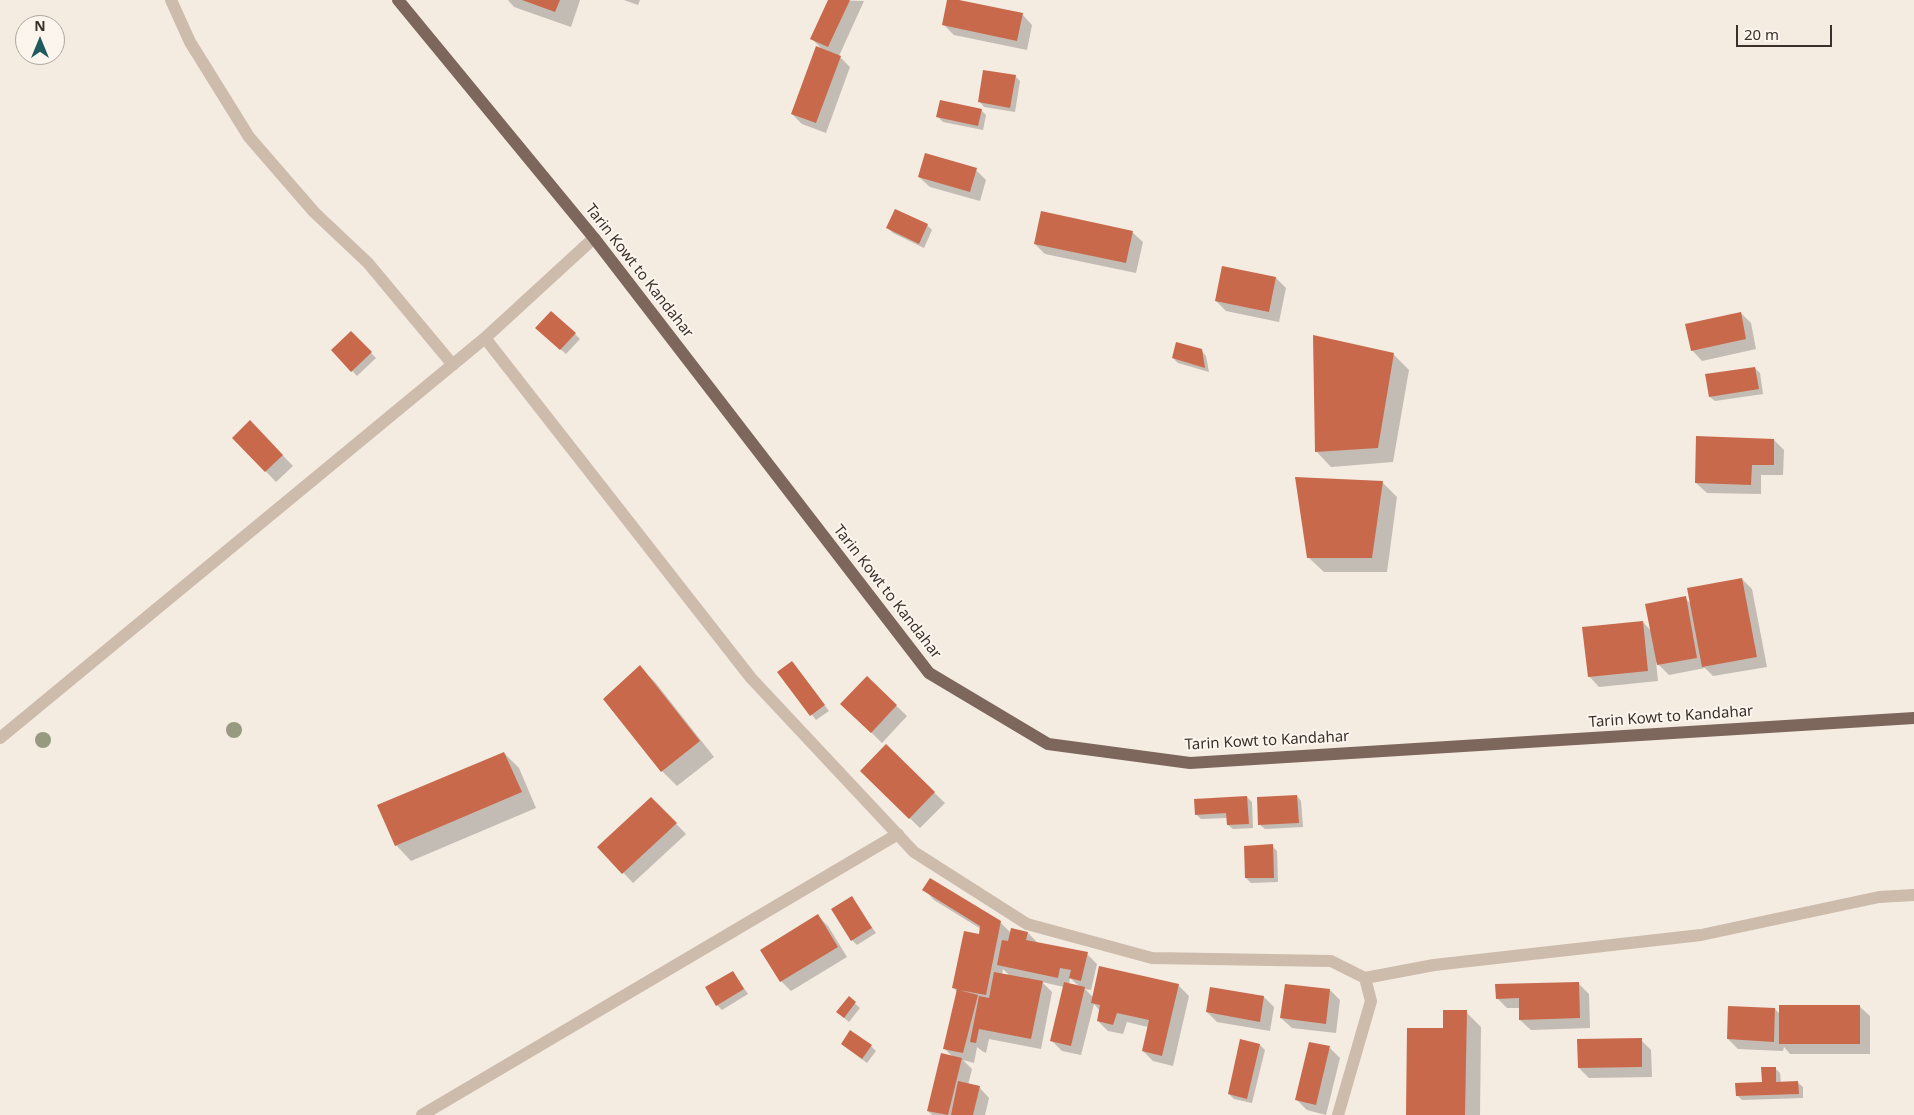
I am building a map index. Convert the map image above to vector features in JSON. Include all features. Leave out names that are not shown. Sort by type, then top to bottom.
[{"type":"main road","name":"Tarin Kowt to Kandahar","points":[[398,0],[594,238],[929,673],[1048,744],[1190,763],[1914,718]]},
{"type":"street","points":[[171,0],[190,42],[248,137],[314,212],[368,264],[452,365]]},
{"type":"street","points":[[0,738],[485,338],[594,238]]},
{"type":"street","points":[[485,338],[751,678],[914,852],[1027,924],[1152,958],[1331,961],[1365,978],[1434,965],[1700,935],[1879,897],[1914,895]]},
{"type":"street","points":[[422,1115],[898,834]]},
{"type":"street","points":[[1338,1115],[1371,1001],[1365,978]]},
{"type":"building","points":[[522,0],[560,0],[555,12]]},
{"type":"building","points":[[828,0],[850,0],[828,47],[810,39]]},
{"type":"building","points":[[947,0],[959,0],[1023,13],[1017,41],[942,25]]},
{"type":"building","points":[[816,46],[841,56],[816,123],[791,114]]},
{"type":"building","points":[[983,70],[1016,75],[1010,108],[978,102]]},
{"type":"building","points":[[940,100],[982,109],[978,126],[936,117]]},
{"type":"building","points":[[925,153],[977,168],[970,192],[918,177]]},
{"type":"building","points":[[895,209],[928,224],[919,244],[886,228]]},
{"type":"building","points":[[1041,211],[1133,231],[1126,263],[1034,244]]},
{"type":"building","points":[[1222,266],[1276,277],[1269,312],[1215,301]]},
{"type":"building","points":[[551,311],[576,333],[560,350],[535,328]]},
{"type":"building","points":[[1741,312],[1746,339],[1691,351],[1685,324]]},
{"type":"building","points":[[351,331],[372,352],[351,372],[331,350]]},
{"type":"building","points":[[1313,335],[1394,353],[1378,448],[1315,452]]},
{"type":"building","points":[[1176,342],[1202,349],[1205,368],[1172,358]]},
{"type":"building","points":[[1755,367],[1759,389],[1709,397],[1705,374]]},
{"type":"building","points":[[250,420],[283,455],[265,472],[232,438]]},
{"type":"building","points":[[1696,436],[1774,439],[1774,465],[1752,465],[1751,485],[1695,483]]},
{"type":"building","points":[[1295,477],[1383,481],[1372,558],[1307,558]]},
{"type":"building","points":[[1742,578],[1757,657],[1702,667],[1687,588]]},
{"type":"building","points":[[1686,596],[1697,658],[1657,665],[1645,604]]},
{"type":"building","points":[[1643,621],[1648,671],[1588,677],[1582,627]]},
{"type":"building","points":[[792,661],[825,705],[810,716],[777,672]]},
{"type":"building","points":[[640,665],[700,741],[661,772],[603,699]]},
{"type":"building","points":[[867,676],[897,705],[871,733],[840,704]]},
{"type":"building","points":[[886,744],[935,792],[909,819],[860,771]]},
{"type":"building","points":[[504,752],[522,792],[395,846],[377,805]]},
{"type":"building","points":[[1297,795],[1299,823],[1258,825],[1257,797]]},
{"type":"building","points":[[1247,796],[1249,824],[1227,825],[1226,813],[1195,815],[1194,799]]},
{"type":"building","points":[[651,797],[677,823],[622,874],[597,847]]},
{"type":"building","points":[[1273,844],[1274,878],[1245,878],[1244,846]]},
{"type":"building","points":[[930,878],[1001,921],[986,995],[959,990],[978,995],[963,1053],[943,1049],[957,989],[952,988],[964,931],[979,934],[980,926],[922,890]]},
{"type":"building","points":[[852,896],[872,928],[851,941],[831,909]]},
{"type":"building","points":[[818,914],[838,947],[780,982],[760,950]]},
{"type":"building","points":[[1011,928],[1028,932],[1026,940],[1088,952],[1081,981],[1069,978],[1071,970],[1060,968],[1058,978],[997,965],[1002,940],[1008,941]]},
{"type":"building","points":[[1099,966],[1179,984],[1162,1056],[1142,1051],[1149,1020],[1117,1013],[1113,1025],[1097,1021],[1100,1005],[1091,1003]]},
{"type":"building","points":[[733,971],[744,989],[716,1006],[705,987]]},
{"type":"building","points":[[994,972],[1043,981],[1031,1039],[979,1029],[976,1043],[970,1042],[979,996],[989,998]]},
{"type":"building","points":[[1064,982],[1085,987],[1071,1046],[1050,1041]]},
{"type":"building","points":[[1579,982],[1580,1018],[1519,1020],[1519,998],[1496,999],[1495,984]]},
{"type":"building","points":[[1285,984],[1330,989],[1326,1024],[1280,1018]]},
{"type":"building","points":[[1210,987],[1264,996],[1260,1022],[1206,1012]]},
{"type":"building","points":[[849,996],[856,1002],[844,1018],[836,1012]]},
{"type":"building","points":[[1779,1005],[1860,1005],[1860,1044],[1779,1044]]},
{"type":"building","points":[[1728,1006],[1775,1008],[1774,1042],[1727,1039]]},
{"type":"building","points":[[1443,1010],[1467,1010],[1465,1115],[1406,1115],[1407,1028],[1443,1028]]},
{"type":"building","points":[[850,1030],[872,1045],[862,1059],[841,1044]]},
{"type":"building","points":[[1642,1038],[1642,1067],[1578,1068],[1577,1039]]},
{"type":"building","points":[[1240,1039],[1260,1044],[1247,1099],[1228,1094]]},
{"type":"building","points":[[1309,1042],[1330,1046],[1316,1105],[1295,1100]]},
{"type":"building","points":[[941,1053],[962,1058],[948,1115],[927,1111]]},
{"type":"building","points":[[1761,1067],[1776,1067],[1776,1082],[1798,1081],[1799,1094],[1736,1096],[1735,1083],[1762,1082]]},
{"type":"building","points":[[958,1081],[980,1086],[973,1115],[951,1115]]}]
